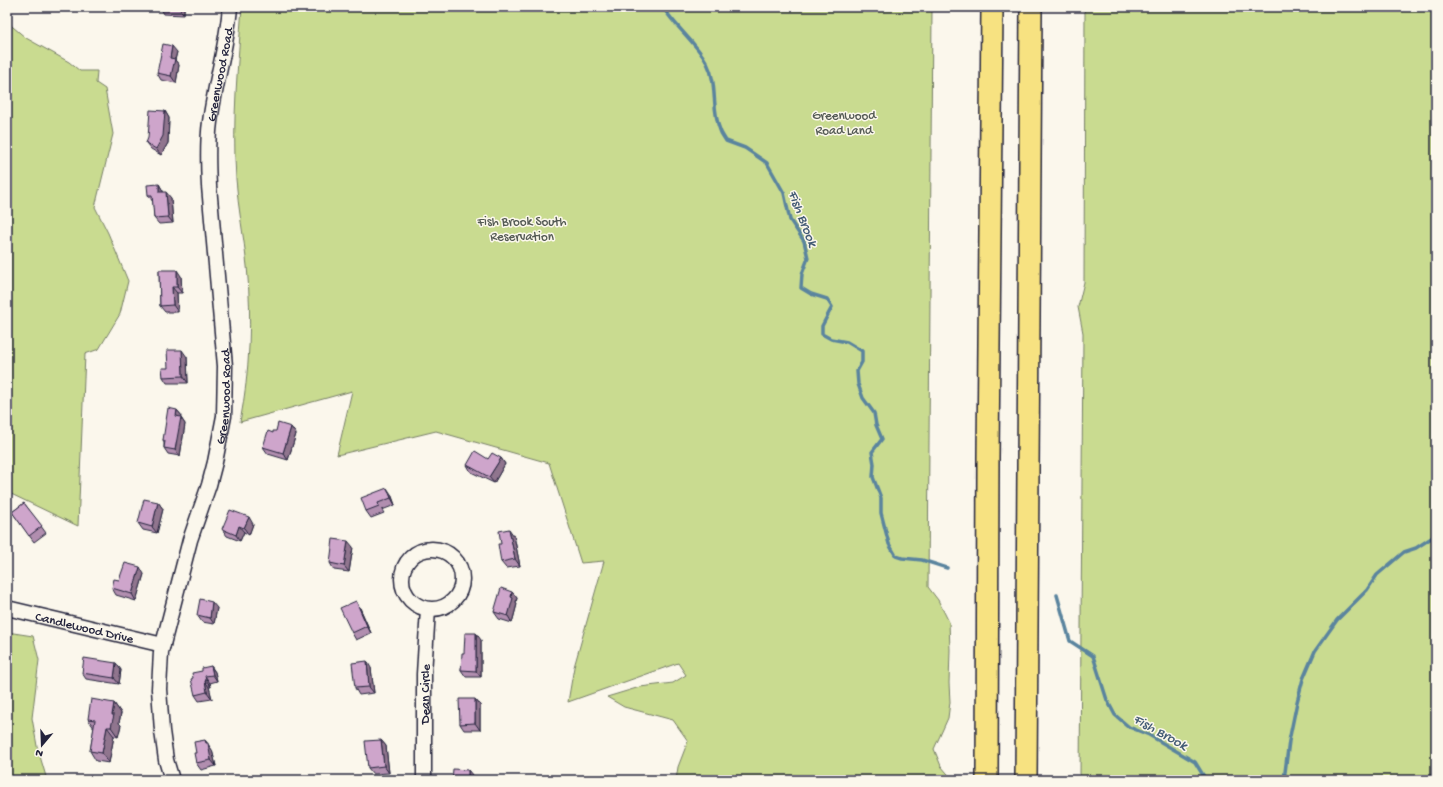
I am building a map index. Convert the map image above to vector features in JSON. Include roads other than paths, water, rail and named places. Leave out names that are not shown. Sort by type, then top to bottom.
[{"type":"highway","points":[[987,780],[992,7]]},
{"type":"highway","points":[[1026,780],[1031,7]]},
{"type":"street","name":"Greenwood Road","points":[[172,780],[166,760],[162,731],[159,689],[160,662],[190,540],[209,485],[215,462],[224,416],[225,366],[208,186],[208,158],[210,122],[228,26],[230,7]]},
{"type":"street","points":[[426,550],[440,550],[451,556],[459,566],[462,585],[460,591],[452,602],[441,608],[428,609],[416,604],[406,594],[402,580],[403,574],[408,561],[419,552],[426,550]]},
{"type":"street","name":"Candlewood Drive","points":[[7,608],[163,645]]},
{"type":"street","name":"Dean Circle","points":[[424,780],[424,674],[428,609]]},
{"type":"waterway","name":"Fish Brook","points":[[663,7],[673,21],[697,48],[707,63],[714,88],[717,122],[726,141],[745,148],[767,163],[784,193],[790,220],[804,241],[808,258],[802,274],[801,288],[811,294],[827,299],[832,307],[822,326],[822,334],[831,339],[847,342],[862,351],[862,362],[857,371],[858,384],[863,398],[874,413],[876,425],[882,439],[872,452],[874,464],[873,477],[881,498],[881,513],[889,544],[896,556],[922,560],[947,568]]},
{"type":"waterway","points":[[1284,780],[1289,741],[1297,702],[1303,679],[1315,651],[1337,620],[1367,590],[1377,575],[1404,552],[1416,548],[1436,535]]},
{"type":"waterway","name":"Fish Brook","points":[[1057,595],[1070,641],[1093,656],[1107,700],[1115,715],[1129,727],[1149,735],[1195,762],[1206,780]]},
{"type":"park label","name":"Greenwood Road Land","points":[[844,122]]},
{"type":"park label","name":"Fish Brook South Reservation","points":[[522,228]]}]
